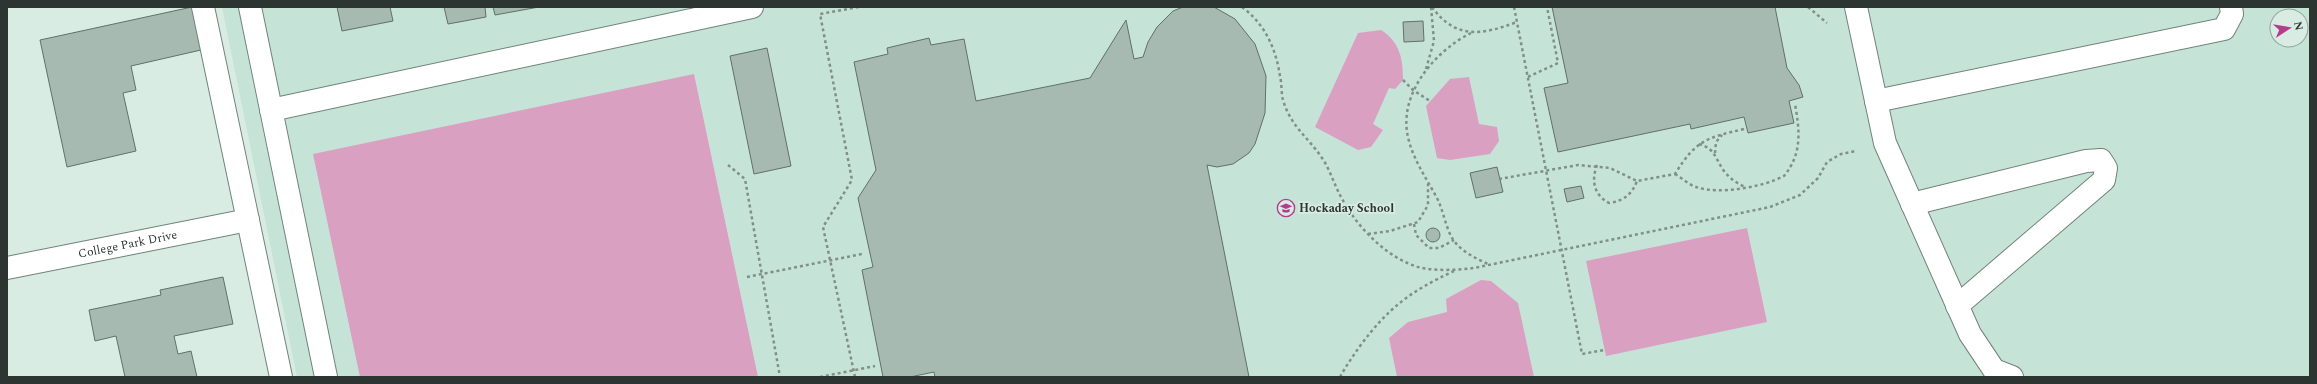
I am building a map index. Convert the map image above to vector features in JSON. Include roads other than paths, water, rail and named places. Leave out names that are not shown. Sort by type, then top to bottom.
[{"type":"street","points":[[203,7],[281,377]]},
{"type":"street","points":[[250,7],[326,377]]},
{"type":"street","points":[[271,110],[752,7]]},
{"type":"street","points":[[1856,7],[1885,143],[1970,334],[1994,370],[2012,377]]},
{"type":"street","points":[[1876,101],[2224,29],[2232,14],[2231,7]]},
{"type":"street","points":[[1912,204],[2086,161],[2101,160],[2106,168],[2104,180],[1957,306]]},
{"type":"street","name":"College Park Drive","points":[[7,268],[248,220]]},
{"type":"place","name":"Hockaday School","points":[[1286,208]]}]
